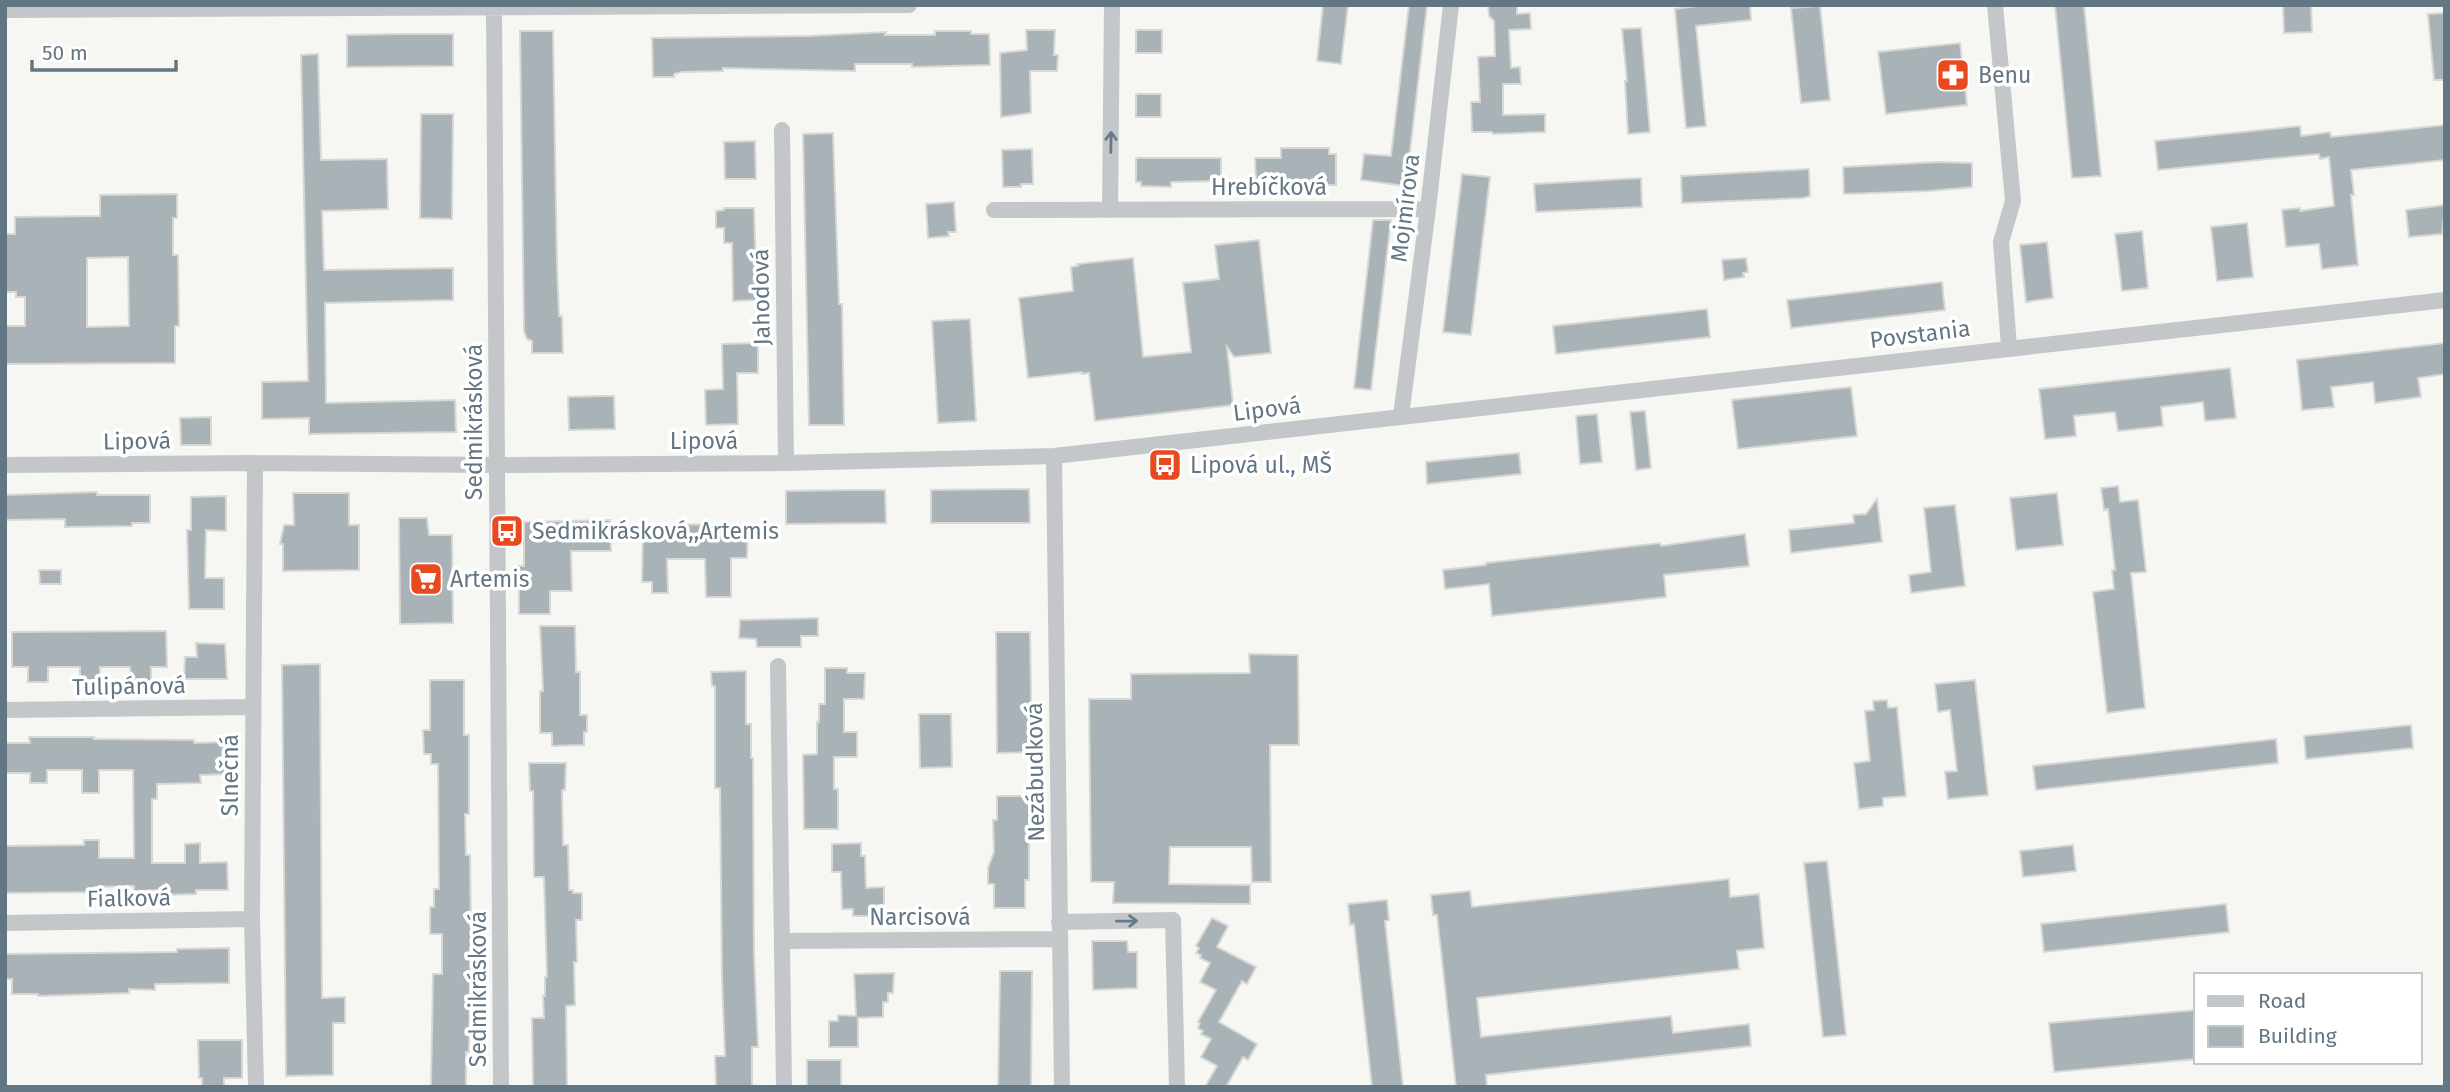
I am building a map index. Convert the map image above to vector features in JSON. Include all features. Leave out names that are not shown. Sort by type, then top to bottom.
[{"type":"street","points":[[5,10],[909,5]]},
{"type":"street","points":[[1110,210],[1112,5]]},
{"type":"street","name":"Mojmírova","points":[[1401,416],[1451,5]]},
{"type":"street","points":[[1994,5],[2013,201],[2001,242],[2009,347]]},
{"type":"street","name":"Sedmikrásková","points":[[495,8],[501,1087]]},
{"type":"street","name":"Jahodová","points":[[782,130],[786,463]]},
{"type":"street","name":"Hrebíčková","points":[[994,209],[1428,209]]},
{"type":"street","name":"Povstania","points":[[1401,416],[2445,300]]},
{"type":"street","name":"Lipová","points":[[5,465],[786,463],[1054,456],[1401,416]]},
{"type":"street","name":"Nezábudková","points":[[1054,456],[1062,1087]]},
{"type":"street","name":"Slnečná","points":[[255,463],[252,919],[256,1087]]},
{"type":"street","points":[[778,666],[785,1087]]},
{"type":"street","name":"Tulipánová","points":[[5,710],[253,707]]},
{"type":"street","name":"Fialková","points":[[5,923],[252,919]]},
{"type":"street","points":[[1059,922],[1173,920],[1177,1087]]},
{"type":"street","name":"Narcisová","points":[[782,941],[1059,939]]},
{"type":"building","points":[[1323,5],[1348,5],[1341,64],[1317,61]]},
{"type":"building","points":[[1409,5],[1427,5],[1406,186],[1361,180],[1364,154],[1391,156]]},
{"type":"building","points":[[1488,5],[1517,5],[1517,14],[1530,13],[1531,29],[1509,30],[1511,68],[1520,67],[1521,84],[1503,84],[1503,115],[1545,114],[1545,132],[1472,132],[1471,102],[1480,102],[1478,57],[1495,56],[1494,21],[1489,16]]},
{"type":"building","points":[[1705,5],[1750,5],[1751,20],[1696,26],[1706,126],[1686,128],[1675,9]]},
{"type":"building","points":[[2055,5],[2084,5],[2101,176],[2072,178]]},
{"type":"building","points":[[2283,5],[2311,5],[2312,32],[2284,33]]},
{"type":"building","points":[[1820,6],[1830,100],[1801,103],[1791,8]]},
{"type":"building","points":[[2445,13],[2445,80],[2434,80],[2428,14]]},
{"type":"building","points":[[1641,28],[1650,132],[1628,134],[1622,29]]},
{"type":"building","points":[[1026,30],[1055,30],[1054,55],[1058,55],[1057,71],[1030,71],[1031,113],[1001,117],[1000,53],[1027,50]]},
{"type":"building","points":[[1136,30],[1162,30],[1162,53],[1136,53]]},
{"type":"building","points":[[520,31],[553,31],[557,265],[563,353],[532,353],[532,341],[527,339],[524,331]]},
{"type":"building","points":[[935,31],[989,34],[990,65],[912,67],[912,64],[855,64],[855,71],[723,68],[723,71],[682,72],[674,74],[674,77],[653,77],[652,38],[886,32],[885,35],[935,35]]},
{"type":"building","points":[[453,34],[453,66],[347,67],[347,35]]},
{"type":"building","points":[[1960,43],[1967,105],[1886,114],[1878,52]]},
{"type":"building","points":[[318,54],[321,160],[387,159],[388,209],[322,211],[324,270],[453,268],[453,300],[325,303],[326,403],[455,400],[456,432],[309,434],[309,418],[262,419],[262,382],[308,381],[301,55]]},
{"type":"building","points":[[1136,94],[1161,94],[1161,117],[1136,117]]},
{"type":"building","points":[[421,114],[453,114],[452,219],[420,218]]},
{"type":"building","points":[[2445,125],[2445,160],[2351,170],[2358,265],[2322,269],[2319,244],[2286,247],[2282,210],[2300,208],[2300,211],[2334,206],[2329,157],[2320,159],[2319,154],[2158,170],[2155,141],[2300,126],[2301,136],[2330,132],[2331,137]]},
{"type":"building","points":[[833,133],[839,304],[842,304],[844,425],[809,425],[803,134]]},
{"type":"building","points":[[755,141],[756,179],[725,179],[724,142]]},
{"type":"building","points":[[1281,148],[1329,148],[1329,154],[1336,154],[1336,185],[1304,185],[1304,181],[1256,181],[1255,158],[1281,158]]},
{"type":"building","points":[[1032,149],[1033,184],[1003,187],[1002,150]]},
{"type":"building","points":[[1136,158],[1221,158],[1221,181],[1171,182],[1171,187],[1141,186],[1141,182],[1136,182]]},
{"type":"building","points":[[1972,163],[1972,187],[1844,194],[1843,167]]},
{"type":"building","points":[[1809,169],[1810,196],[1803,198],[1682,203],[1681,176]]},
{"type":"building","points":[[1462,174],[1490,177],[1471,335],[1443,332]]},
{"type":"building","points":[[1641,178],[1642,207],[1536,212],[1534,184]]},
{"type":"building","points":[[177,194],[177,218],[173,218],[173,255],[178,255],[179,326],[175,326],[175,363],[5,364],[5,326],[25,326],[25,297],[16,297],[16,292],[5,292],[5,234],[15,234],[15,217],[100,216],[100,195]],"holes":[[[128,257],[129,326],[87,327],[87,258]]]},
{"type":"building","points":[[954,202],[956,232],[948,232],[949,236],[928,238],[926,204]]},
{"type":"building","points":[[2445,205],[2442,234],[2409,237],[2406,210]]},
{"type":"building","points":[[724,208],[754,208],[757,300],[733,301],[732,243],[724,243],[724,228],[716,228],[716,211]]},
{"type":"building","points":[[1373,220],[1391,220],[1371,390],[1354,388]]},
{"type":"building","points":[[2247,223],[2253,277],[2217,281],[2211,227]]},
{"type":"building","points":[[2142,231],[2148,288],[2122,291],[2115,234]]},
{"type":"building","points":[[1259,240],[1271,353],[1234,357],[1227,347],[1233,405],[1095,421],[1089,373],[1028,378],[1019,298],[1073,291],[1071,267],[1078,266],[1077,264],[1133,258],[1143,357],[1191,352],[1183,283],[1219,279],[1215,245]]},
{"type":"building","points":[[2047,242],[2053,298],[2026,302],[2020,245]]},
{"type":"building","points":[[1746,258],[1748,272],[1743,273],[1744,277],[1724,280],[1722,260]]},
{"type":"building","points":[[1942,282],[1945,310],[1791,328],[1787,300]]},
{"type":"building","points":[[1707,309],[1710,337],[1556,354],[1553,326]]},
{"type":"building","points":[[970,319],[976,421],[938,423],[932,321]]},
{"type":"building","points":[[758,343],[758,373],[737,373],[738,424],[706,425],[705,390],[723,389],[722,344]]},
{"type":"building","points":[[2445,343],[2445,374],[2418,378],[2421,397],[2375,403],[2373,382],[2331,387],[2334,407],[2302,410],[2297,360]]},
{"type":"building","points":[[2230,368],[2236,418],[2205,421],[2203,402],[2161,407],[2163,426],[2147,428],[2118,431],[2115,412],[2074,416],[2076,436],[2045,439],[2039,389]]},
{"type":"building","points":[[1851,387],[1857,436],[1738,449],[1732,400]]},
{"type":"building","points":[[614,396],[615,429],[569,430],[568,397]]},
{"type":"building","points":[[1645,411],[1651,468],[1636,470],[1630,412]]},
{"type":"building","points":[[1597,414],[1602,462],[1580,464],[1576,416]]},
{"type":"building","points":[[211,417],[211,445],[181,445],[180,418]]},
{"type":"building","points":[[1519,453],[1521,474],[1427,484],[1426,462]]},
{"type":"building","points":[[2118,486],[2120,502],[2138,500],[2146,572],[2131,573],[2145,708],[2107,713],[2093,592],[2114,589],[2112,570],[2115,570],[2108,509],[2104,510],[2101,488]]},
{"type":"building","points":[[1029,489],[1030,523],[931,523],[931,490]]},
{"type":"building","points":[[885,490],[886,523],[786,524],[786,491]]},
{"type":"building","points":[[97,492],[97,495],[150,495],[150,523],[132,523],[132,526],[65,527],[65,519],[5,520],[5,495]]},
{"type":"building","points":[[293,493],[349,493],[349,525],[359,525],[359,570],[283,571],[283,544],[280,544],[284,525],[294,525]]},
{"type":"building","points":[[2057,493],[2063,545],[2016,550],[2010,498]]},
{"type":"building","points":[[226,496],[226,531],[206,530],[205,578],[224,578],[224,609],[189,609],[187,530],[191,530],[191,497]]},
{"type":"building","points":[[1877,499],[1882,542],[1791,553],[1789,530],[1854,523],[1853,515],[1866,514]]},
{"type":"building","points":[[1955,505],[1965,586],[1911,593],[1909,575],[1931,572],[1924,508]]},
{"type":"building","name":"Artemis","points":[[399,518],[427,518],[429,535],[452,535],[453,623],[400,624]]},
{"type":"building","points":[[610,520],[611,551],[571,551],[572,591],[550,591],[550,614],[519,614],[519,566],[524,566],[524,522]]},
{"type":"building","points":[[748,524],[747,558],[731,558],[731,597],[706,597],[705,559],[667,559],[668,593],[652,593],[652,582],[642,582],[643,525]]},
{"type":"building","points":[[1745,534],[1749,566],[1664,575],[1666,597],[1492,616],[1489,584],[1445,589],[1443,570]]},
{"type":"building","points":[[39,570],[61,570],[61,584],[40,584]]},
{"type":"building","points":[[818,618],[818,636],[801,636],[801,647],[757,647],[756,639],[739,638],[740,620]]},
{"type":"building","points":[[540,626],[575,626],[576,672],[580,672],[580,715],[587,715],[584,745],[552,746],[552,733],[540,733],[540,691],[543,691]]},
{"type":"building","points":[[166,631],[167,667],[151,667],[151,681],[131,681],[130,667],[100,667],[100,681],[80,681],[80,667],[48,667],[48,682],[28,682],[28,667],[12,667],[12,632]]},
{"type":"building","points":[[996,632],[1030,632],[1032,752],[997,753]]},
{"type":"building","points":[[196,643],[225,644],[227,679],[184,679],[185,657],[197,657]]},
{"type":"building","points":[[1249,654],[1298,655],[1299,745],[1270,745],[1271,882],[1252,882],[1251,847],[1170,847],[1169,884],[1250,885],[1250,904],[1113,903],[1114,882],[1091,882],[1089,699],[1131,699],[1131,674],[1250,673]]},
{"type":"building","points":[[320,664],[322,998],[345,997],[345,1023],[333,1023],[333,1075],[286,1076],[282,665]]},
{"type":"building","points":[[825,668],[847,668],[847,673],[865,673],[864,699],[844,699],[844,732],[857,732],[857,757],[834,757],[834,789],[838,789],[838,829],[804,829],[803,755],[817,754],[819,704],[825,704]]},
{"type":"building","points":[[746,671],[746,724],[751,724],[753,758],[754,953],[758,1047],[752,1047],[752,1087],[716,1087],[715,1056],[725,1056],[720,788],[715,788],[715,686],[712,686],[711,672]]},
{"type":"building","points":[[430,680],[464,680],[464,735],[469,735],[469,814],[465,814],[466,855],[470,855],[471,933],[466,1087],[431,1087],[433,974],[442,974],[442,934],[430,934],[430,907],[434,907],[434,889],[439,889],[438,764],[431,764],[431,754],[424,754],[423,730],[430,730]]},
{"type":"building","points":[[1975,680],[1988,795],[1948,799],[1945,772],[1957,771],[1950,710],[1938,712],[1935,684]]},
{"type":"building","points":[[1887,700],[1888,708],[1897,707],[1906,796],[1883,798],[1883,806],[1859,809],[1854,763],[1870,761],[1865,711],[1874,710],[1873,701]]},
{"type":"building","points":[[919,714],[951,714],[952,767],[920,768]]},
{"type":"building","points":[[2411,725],[2413,748],[2306,759],[2304,736]]},
{"type":"building","points":[[29,737],[228,742],[229,774],[200,775],[201,783],[157,784],[157,799],[152,799],[152,863],[185,863],[185,844],[200,843],[200,863],[227,862],[228,890],[196,890],[196,894],[164,895],[164,890],[134,891],[134,886],[94,887],[94,892],[5,893],[5,846],[84,845],[84,840],[99,840],[99,858],[134,858],[133,770],[99,770],[99,793],[82,793],[82,770],[47,770],[47,783],[30,783],[30,773],[5,773],[5,743],[30,743]]},
{"type":"building","points":[[2276,739],[2278,763],[2036,790],[2033,766]]},
{"type":"building","points":[[529,763],[566,763],[565,790],[562,790],[563,845],[568,845],[569,890],[582,893],[582,920],[576,920],[575,1005],[566,1006],[567,1087],[533,1087],[532,1018],[544,1018],[543,996],[547,977],[544,877],[534,877],[533,791],[530,791]]},
{"type":"building","points":[[997,796],[1029,796],[1029,880],[1025,880],[1025,908],[994,908],[994,884],[988,884],[988,868],[994,852],[993,820],[997,820]]},
{"type":"building","points":[[861,843],[861,856],[865,856],[866,888],[884,887],[884,906],[878,905],[878,916],[853,916],[853,909],[842,909],[841,872],[832,872],[832,844]]},
{"type":"building","points":[[2073,845],[2076,871],[2023,877],[2020,851]]},
{"type":"building","points":[[1827,861],[1846,1035],[1823,1037],[1804,863]]},
{"type":"building","points":[[1729,879],[1730,897],[1759,894],[1764,948],[1737,951],[1739,969],[1477,998],[1481,1037],[1671,1016],[1673,1033],[1749,1024],[1751,1046],[1486,1075],[1487,1087],[1456,1087],[1437,915],[1433,915],[1431,895],[1470,891],[1472,907]]},
{"type":"building","points":[[1387,900],[1389,920],[1385,921],[1403,1087],[1372,1087],[1354,924],[1350,925],[1348,904]]},
{"type":"building","points":[[2226,904],[2229,932],[2044,952],[2041,924]]},
{"type":"building","points":[[1212,918],[1228,926],[1217,947],[1256,967],[1247,984],[1242,981],[1219,1022],[1257,1044],[1248,1060],[1243,1057],[1226,1087],[1205,1087],[1217,1066],[1201,1057],[1211,1039],[1201,1034],[1203,1031],[1198,1028],[1198,1022],[1216,990],[1200,982],[1210,963],[1196,953],[1199,948],[1196,946]]},
{"type":"building","points":[[1092,941],[1127,941],[1128,952],[1137,952],[1137,988],[1093,990]]},
{"type":"building","points":[[229,948],[229,983],[155,984],[155,990],[129,989],[129,993],[38,996],[12,994],[12,979],[5,979],[5,954],[177,952],[177,949]]},
{"type":"building","points":[[1000,971],[1032,971],[1031,1087],[998,1087]]},
{"type":"building","points":[[894,973],[893,993],[888,993],[888,1002],[883,1002],[883,1017],[858,1018],[858,1047],[829,1047],[829,1021],[838,1021],[838,1015],[856,1016],[854,974]]},
{"type":"building","points":[[2194,1010],[2194,1059],[2054,1072],[2049,1023]]},
{"type":"building","points":[[198,1040],[242,1040],[242,1078],[224,1078],[224,1087],[202,1087],[202,1078],[199,1078]]},
{"type":"building","points":[[807,1060],[841,1060],[841,1087],[807,1087]]},
{"type":"place","name":"Benu","points":[[1953,75]]},
{"type":"place","name":"Lipová ul., MŠ","points":[[1165,465]]},
{"type":"place","name":"Sedmikrásková,,Artemis","points":[[507,531]]},
{"type":"place","name":"Artemis","points":[[426,579]]}]
